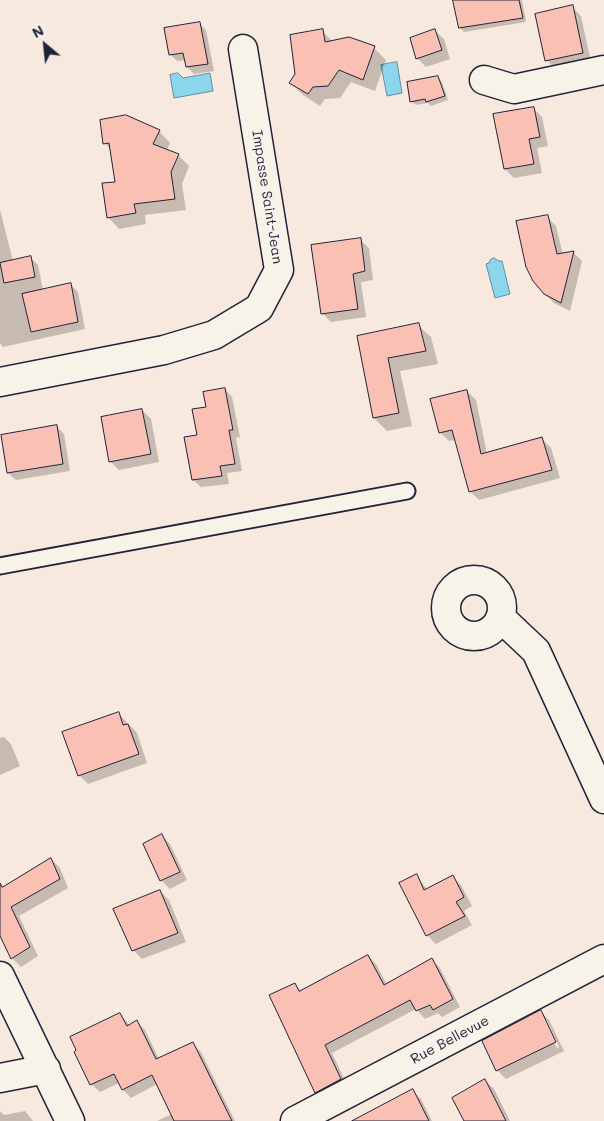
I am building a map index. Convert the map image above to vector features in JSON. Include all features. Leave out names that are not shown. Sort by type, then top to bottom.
[{"type":"street","name":"Impasse Saint-Jean","points":[[0,382],[164,350],[214,335],[258,308],[279,270],[243,49]]},
{"type":"street","points":[[484,80],[514,89],[604,70]]},
{"type":"street","points":[[501,618],[536,651],[604,800]]},
{"type":"street","name":"Rue Bellevue","points":[[295,1121],[329,1114],[604,959]]},
{"type":"street","points":[[0,976],[70,1121]]},
{"type":"street","points":[[0,1078],[46,1069]]},
{"type":"lane","points":[[0,566],[406,491]]},
{"type":"water","points":[[397,62],[402,93],[387,96],[381,65]]},
{"type":"water","points":[[178,73],[183,78],[210,73],[213,91],[174,98],[170,75]]},
{"type":"water","points":[[494,258],[502,261],[510,294],[495,298],[486,264]]},
{"type":"building","points":[[453,0],[519,0],[523,18],[459,28]]},
{"type":"building","points":[[573,5],[583,53],[545,61],[535,14]]},
{"type":"building","points":[[200,22],[208,64],[186,67],[183,53],[169,55],[164,28]]},
{"type":"building","points":[[323,29],[325,42],[349,37],[375,46],[363,80],[339,70],[328,86],[313,87],[308,94],[289,83],[295,74],[290,35]]},
{"type":"building","points":[[435,29],[442,50],[416,59],[410,38]]},
{"type":"building","points":[[438,76],[445,96],[426,102],[425,99],[410,102],[407,82]]},
{"type":"building","points":[[534,107],[540,137],[529,139],[534,164],[504,169],[493,114]]},
{"type":"building","points":[[126,115],[160,130],[153,144],[179,154],[171,172],[175,199],[134,204],[136,213],[107,218],[102,183],[115,182],[109,143],[103,144],[100,120]]},
{"type":"building","points":[[548,215],[557,254],[574,251],[561,303],[544,294],[533,281],[526,267],[516,221]]},
{"type":"building","points":[[361,238],[365,271],[353,274],[358,309],[321,314],[311,245]]},
{"type":"building","points":[[31,256],[35,277],[4,283],[0,263]]},
{"type":"building","points":[[71,283],[78,322],[31,332],[22,294]]},
{"type":"building","points":[[419,323],[426,351],[388,358],[399,413],[373,418],[357,336]]},
{"type":"building","points":[[225,388],[233,430],[229,430],[235,464],[220,466],[222,476],[192,480],[184,437],[197,435],[192,409],[206,407],[203,392]]},
{"type":"building","points":[[467,390],[481,454],[542,437],[552,470],[469,492],[452,430],[439,433],[430,399]]},
{"type":"building","points":[[142,409],[151,454],[109,462],[101,417]]},
{"type":"building","points":[[57,425],[63,464],[7,473],[1,435]]},
{"type":"building","points":[[119,712],[123,725],[128,724],[139,754],[78,776],[62,732]]},
{"type":"building","points":[[162,834],[180,872],[160,881],[143,844]]},
{"type":"building","points":[[51,858],[60,879],[11,907],[30,947],[11,959],[0,936],[0,883],[2,887]]},
{"type":"building","points":[[417,874],[424,890],[453,875],[464,897],[456,902],[465,916],[426,936],[399,883]]},
{"type":"building","points":[[160,890],[178,933],[132,951],[113,909]]},
{"type":"building","points":[[368,955],[384,985],[432,958],[453,999],[433,1010],[430,1005],[416,1011],[410,1000],[325,1045],[341,1079],[315,1093],[269,995],[295,983],[299,991]]},
{"type":"building","points":[[541,1010],[556,1042],[496,1071],[482,1041]]},
{"type":"building","points":[[120,1013],[127,1026],[137,1020],[156,1059],[193,1042],[232,1121],[174,1121],[152,1075],[122,1090],[114,1074],[90,1085],[74,1052],[76,1050],[70,1037]]},
{"type":"building","points":[[485,1079],[506,1121],[464,1121],[452,1098]]},
{"type":"building","points":[[413,1089],[429,1121],[352,1121]]}]
